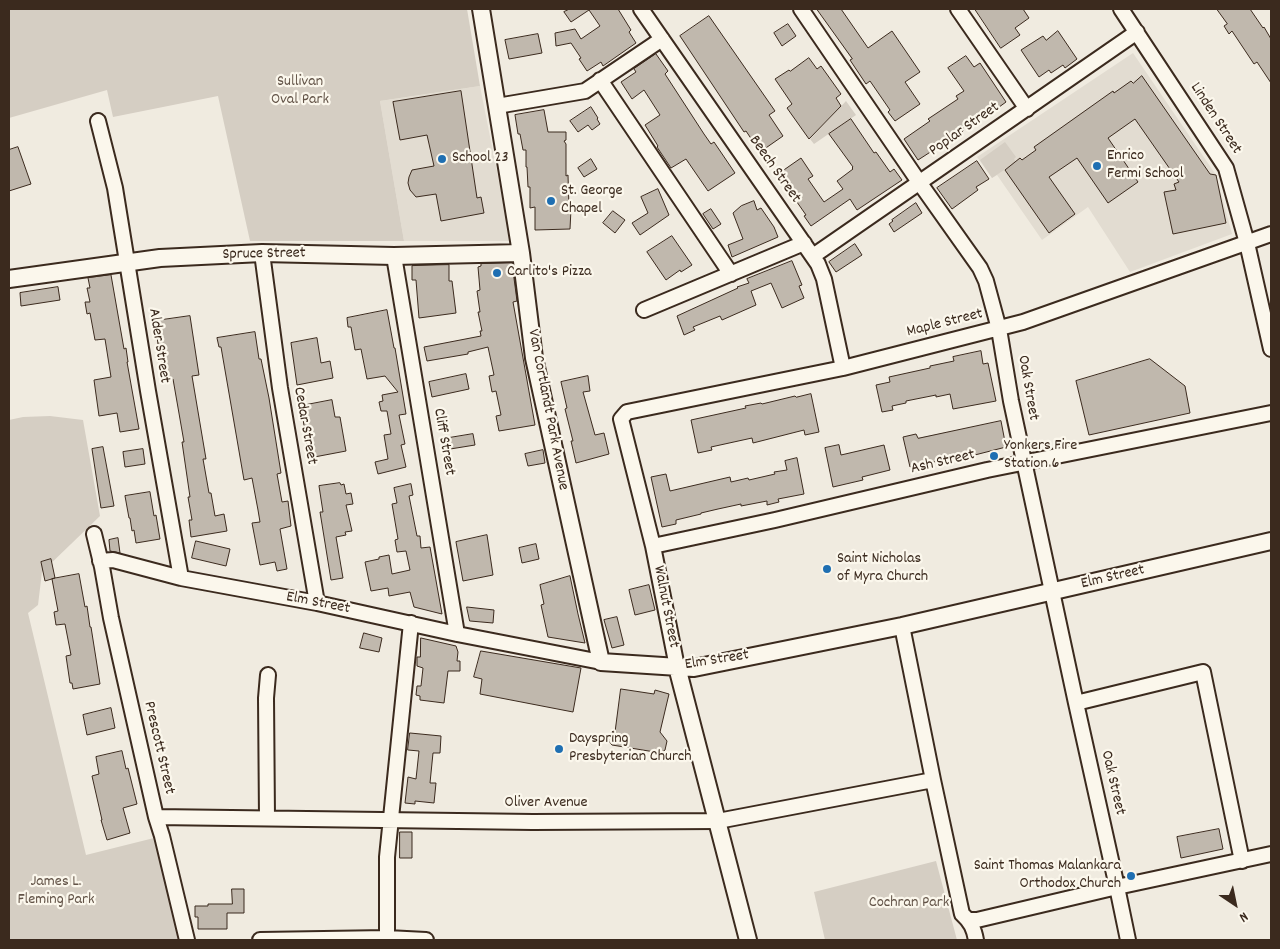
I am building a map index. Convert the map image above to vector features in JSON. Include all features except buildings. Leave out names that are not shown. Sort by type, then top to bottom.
[{"type":"street","name":"Van Cortlandt Park Avenue","points":[[481,9],[522,253],[534,358],[601,662]]},
{"type":"street","name":"Beech Street","points":[[641,9],[818,264],[824,279],[843,368]]},
{"type":"street","name":"Oak Street","points":[[801,9],[980,268],[986,282],[999,328],[1011,402],[1051,592],[1128,940]]},
{"type":"street","points":[[958,9],[1026,108]]},
{"type":"street","name":"Linden Street","points":[[1121,9],[1226,168],[1247,243],[1271,349]]},
{"type":"street","name":"Poplar Street","points":[[813,256],[1137,32]]},
{"type":"street","points":[[497,106],[581,92],[662,39]]},
{"type":"street","points":[[600,80],[731,274]]},
{"type":"street","name":"Alder Street","points":[[98,121],[115,188],[181,578]]},
{"type":"street","name":"Maple Street","points":[[621,419],[627,412],[843,368],[1023,322],[1271,234]]},
{"type":"street","points":[[644,310],[804,243]]},
{"type":"street","name":"Spruce Street","points":[[9,279],[160,258],[262,253],[394,256],[522,253]]},
{"type":"street","name":"Cedar Street","points":[[262,253],[280,388],[317,603]]},
{"type":"street","name":"Cliff Street","points":[[394,256],[457,634]]},
{"type":"street","name":"Ash Street","points":[[653,546],[775,520],[987,470],[1271,413]]},
{"type":"street","name":"Walnut Street","points":[[621,419],[653,546],[678,667],[748,940]]},
{"type":"street","name":"Prescott Street","points":[[94,534],[156,817],[187,940]]},
{"type":"street","name":"Elm Street","points":[[100,561],[113,560],[181,578],[317,603],[457,634],[601,662],[694,668],[902,626],[1271,541]]},
{"type":"street","points":[[387,938],[387,857],[410,624]]},
{"type":"street","points":[[902,626],[962,914],[968,920],[976,940]]},
{"type":"street","points":[[1076,703],[1202,672],[1242,860]]},
{"type":"street","points":[[267,818],[266,698],[268,675]]},
{"type":"street","name":"Oliver Avenue","points":[[156,817],[524,822],[718,821],[933,780]]},
{"type":"street","points":[[968,920],[976,920],[1271,854]]},
{"type":"street","points":[[260,940],[387,938],[426,940]]},
{"type":"shaded area","name":"Enrico Fermi School","points":[[1133,53],[1216,175],[1232,234],[1130,272],[1088,207],[1042,240],[997,175],[992,178],[977,157]]},
{"type":"shaded area","name":"School 23","points":[[480,86],[509,241],[404,241],[380,101]]},
{"type":"green space","name":"Sullivan Oval Park","points":[[9,9],[467,9],[480,86],[380,101],[404,241],[250,241],[218,96],[113,117],[107,90],[9,118]]},
{"type":"green space","points":[[846,101],[856,115],[814,144],[810,139]]},
{"type":"green space","points":[[1005,142],[1016,157],[1014,159],[1016,162],[992,178],[980,160]]},
{"type":"green space","name":"James L. Fleming Park","points":[[50,416],[83,420],[100,516],[42,572],[38,605],[28,613],[86,855],[162,836],[187,940],[9,940],[9,420],[23,417]]},
{"type":"green space","name":"Cochran Park","points":[[936,861],[957,940],[825,940],[814,892]]},
{"type":"place","name":"School 23","points":[[442,159]]},
{"type":"place","name":"Enrico Fermi School","points":[[1097,166]]},
{"type":"place","name":"St. George Chapel","points":[[551,201]]},
{"type":"place","name":"Carlito's Pizza","points":[[497,273]]},
{"type":"place","name":"Yonkers Fire Station 6","points":[[994,456]]},
{"type":"place","name":"Saint Nicholas of Myra Church","points":[[827,569]]},
{"type":"place","name":"Dayspring Presbyterian Church","points":[[559,749]]},
{"type":"place","name":"Saint Thomas Malankara Orthodox Church","points":[[1131,876]]}]
